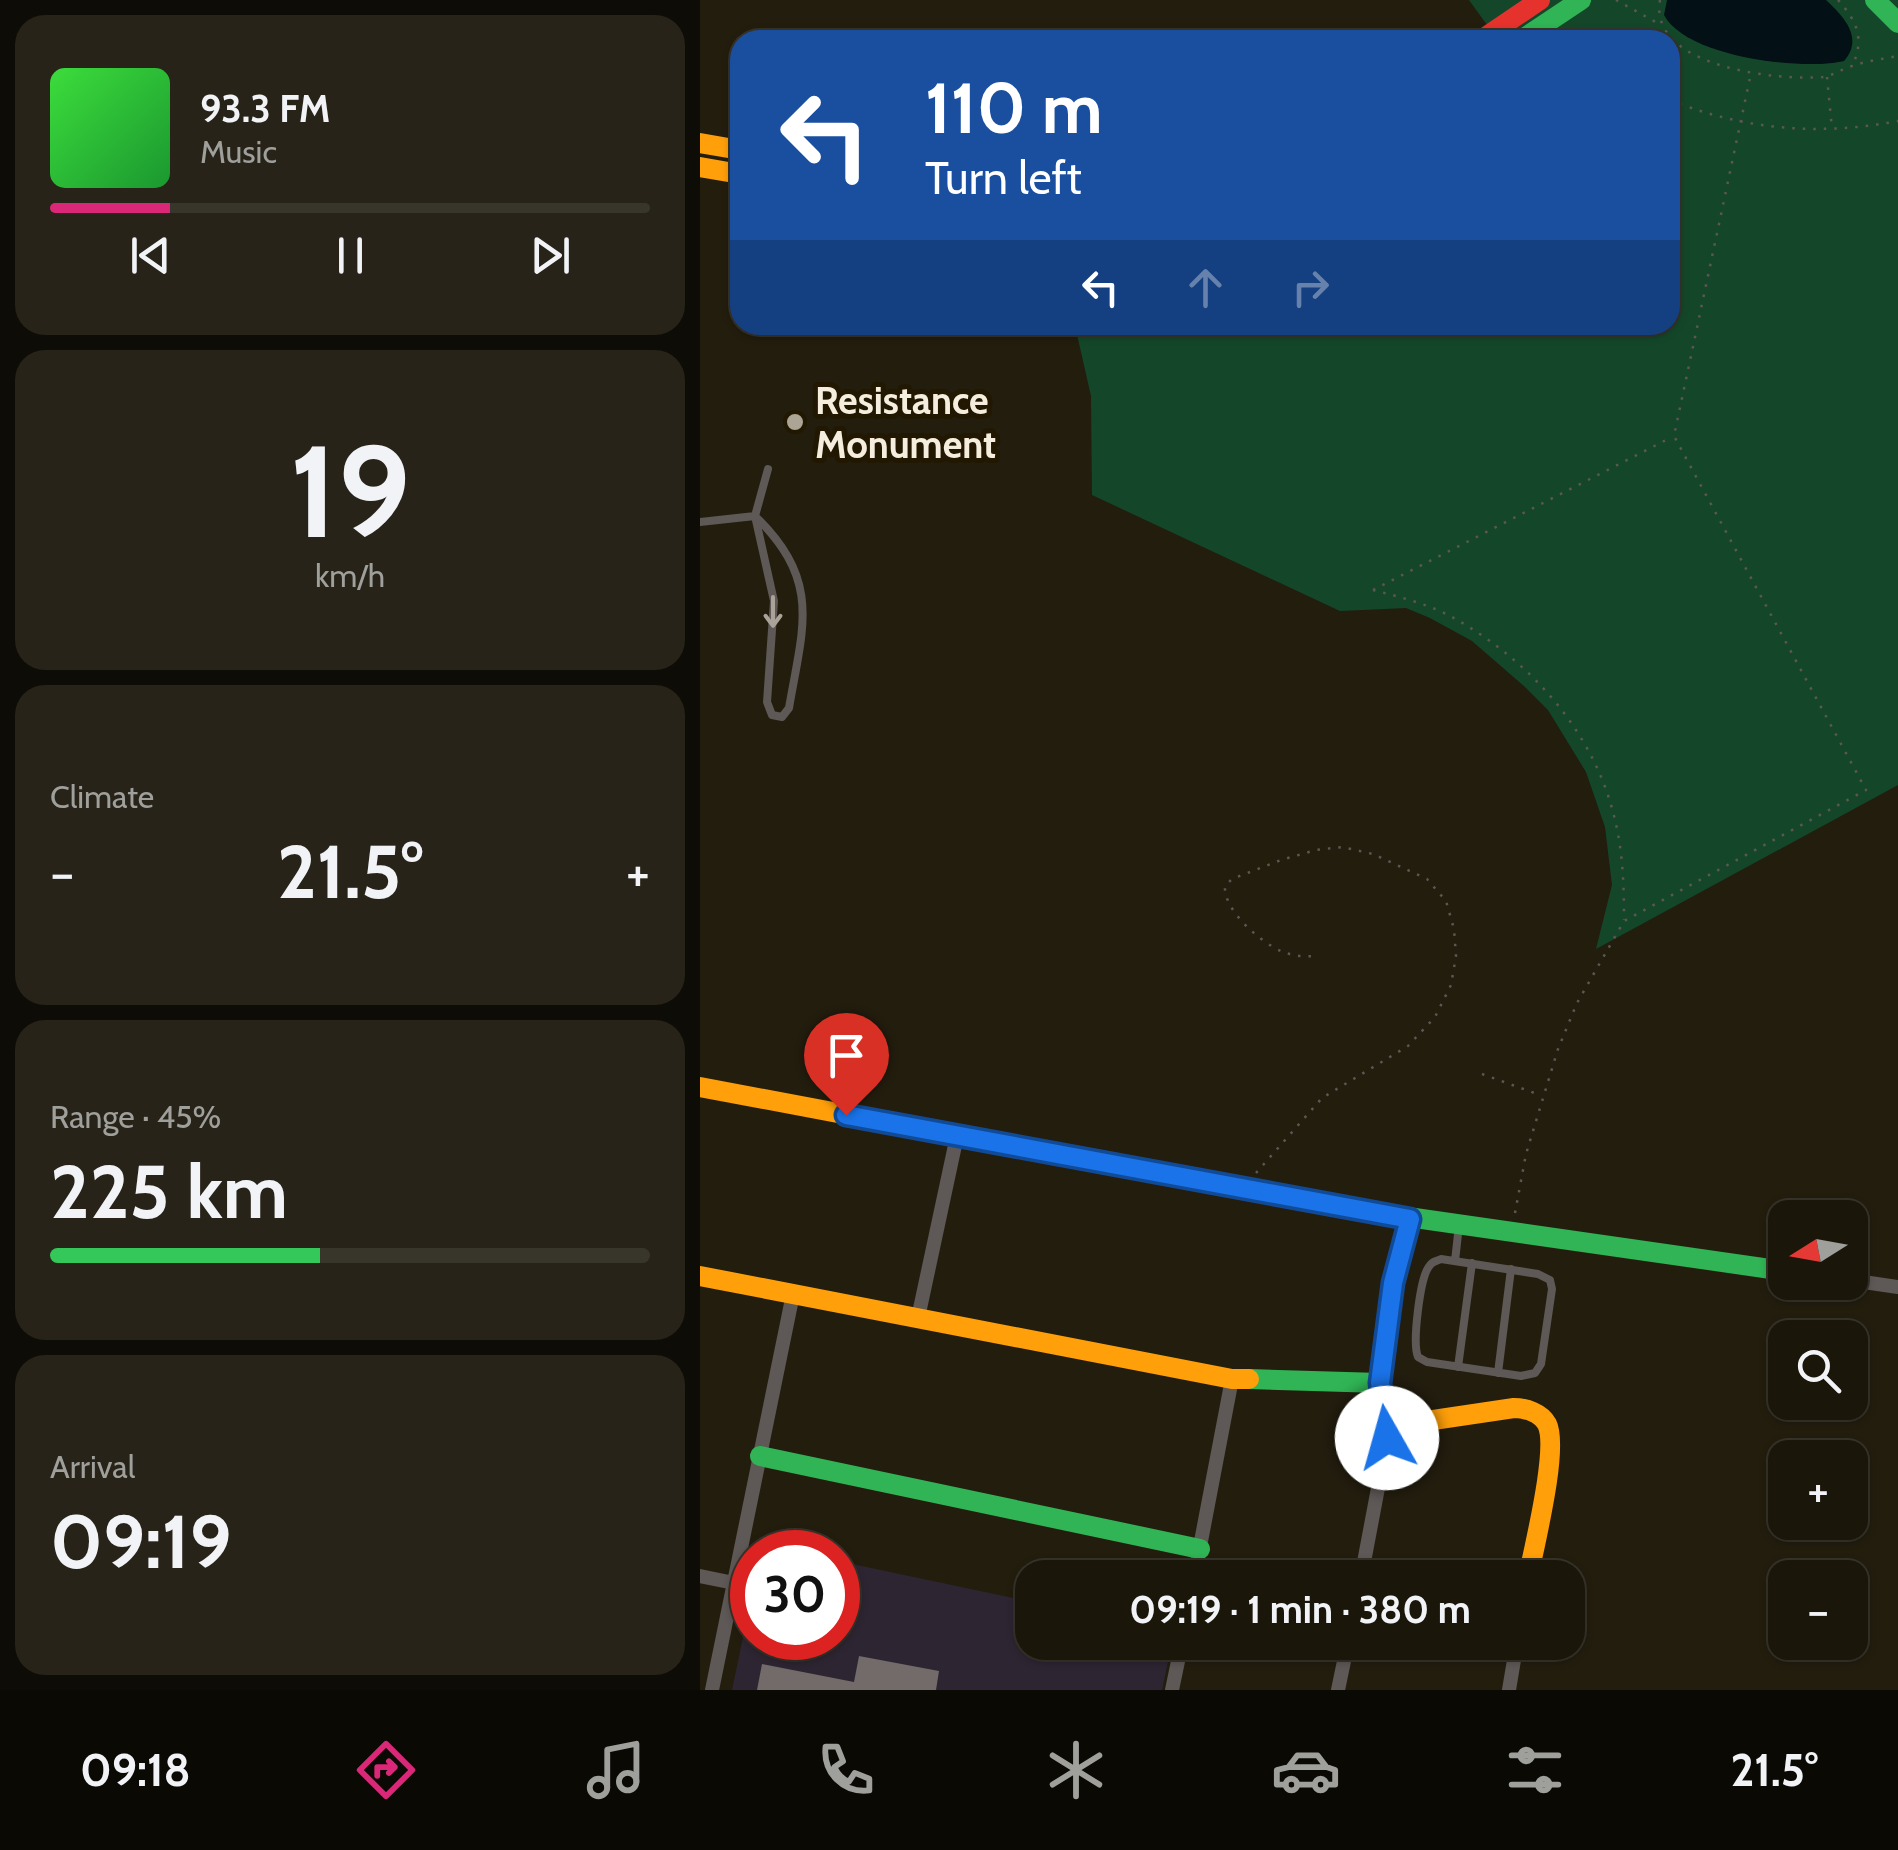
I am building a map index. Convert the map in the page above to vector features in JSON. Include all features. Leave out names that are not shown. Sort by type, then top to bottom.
[{"type":"main road","points":[[1535,30],[1581,0]]},
{"type":"main road","points":[[1875,0],[1898,23]]},
{"type":"main road","points":[[1891,0],[1898,14]]},
{"type":"main road","points":[[1496,30],[1536,3]]},
{"type":"main road","points":[[700,142],[730,148]]},
{"type":"main road","points":[[700,167],[730,172]]},
{"type":"main road","points":[[700,1087],[1410,1219],[1768,1269]]},
{"type":"main road","points":[[700,1276],[1232,1380],[1380,1383]]},
{"type":"main road","points":[[1386,1427],[1514,1408],[1526,1408],[1546,1422],[1552,1445],[1531,1560]]},
{"type":"main road","points":[[760,1456],[1200,1549]]},
{"type":"street","points":[[918,1318],[956,1136]]},
{"type":"street","points":[[1364,1560],[1385,1451],[1380,1383],[1393,1283],[1410,1219]]},
{"type":"street","points":[[1868,1283],[1898,1287]]},
{"type":"street","points":[[745,1530],[793,1294]]},
{"type":"street","points":[[1198,1560],[1232,1380]]},
{"type":"street","points":[[700,1576],[730,1582]]},
{"type":"street","points":[[712,1690],[730,1602]]},
{"type":"street","points":[[1172,1690],[1178,1660]]},
{"type":"street","points":[[1338,1690],[1344,1660]]},
{"type":"street","points":[[1508,1690],[1514,1660]]},
{"type":"lane","points":[[700,522],[755,516],[778,538],[794,567],[802,593],[804,620],[789,708],[777,717],[769,711],[767,702],[774,601],[755,516],[768,469]]},
{"type":"lane","points":[[1454,1260],[1459,1224]]},
{"type":"lane","points":[[1437,1260],[1472,1263],[1543,1275],[1550,1280],[1552,1289],[1538,1369],[1526,1376],[1427,1362],[1418,1356],[1414,1346],[1427,1270],[1437,1260]]},
{"type":"lane","points":[[1458,1366],[1472,1263]]},
{"type":"lane","points":[[1498,1373],[1511,1269]]},
{"type":"path","points":[[1616,0],[1665,30]]},
{"type":"path","points":[[1660,0],[1662,26]]},
{"type":"path","points":[[1838,0],[1851,14],[1860,34],[1852,66]]},
{"type":"path","points":[[1680,46],[1750,73],[1828,76],[1852,66],[1898,56]]},
{"type":"path","points":[[1624,921],[1866,790],[1674,436],[1750,73]]},
{"type":"path","points":[[1828,76],[1832,130]]},
{"type":"path","points":[[1680,103],[1739,123],[1832,130],[1898,121]]},
{"type":"path","points":[[1512,1232],[1526,1154],[1542,1096],[1577,1003],[1624,921],[1624,882],[1615,818],[1589,752],[1548,692],[1485,637],[1450,616],[1373,590],[1674,436]]},
{"type":"path","points":[[1241,1189],[1322,1098],[1408,1046],[1435,1017],[1451,985],[1456,956],[1454,928],[1446,902],[1427,879],[1373,854],[1342,847],[1281,860],[1232,879],[1225,886],[1228,906],[1274,948],[1295,956],[1316,956]]},
{"type":"path","points":[[1482,1074],[1542,1096]]},
{"type":"shaded area","points":[[1667,0],[1826,0],[1845,21],[1852,44],[1844,61],[1825,64],[1746,58],[1696,41],[1676,29],[1664,15]]},
{"type":"shaded area","points":[[860,1566],[1015,1598],[1015,1660],[1168,1660],[1162,1690],[732,1690],[738,1660],[860,1660]]},
{"type":"green space","points":[[1469,0],[1898,0],[1898,785],[1596,949],[1612,885],[1605,827],[1586,772],[1548,710],[1525,687],[1472,641],[1430,618],[1406,608],[1340,611],[1092,495],[1091,396],[1077,335],[1680,335],[1680,30],[1491,30]]},
{"type":"building","points":[[860,1656],[939,1671],[936,1690],[757,1690],[762,1664],[854,1682]]},
{"type":"traffic: fast","points":[[1536,30],[1581,0]]},
{"type":"traffic: fast","points":[[1875,0],[1898,23]]},
{"type":"traffic: fast","points":[[1331,1206],[1768,1269]]},
{"type":"traffic: fast","points":[[1249,1379],[1380,1383]]},
{"type":"traffic: fast","points":[[760,1456],[1200,1549]]},
{"type":"traffic: slow","points":[[700,143],[730,148]]},
{"type":"traffic: slow","points":[[700,167],[730,172]]},
{"type":"traffic: slow","points":[[700,1087],[1331,1206]]},
{"type":"traffic: slow","points":[[700,1276],[1232,1379],[1249,1379]]},
{"type":"traffic: slow","points":[[1386,1427],[1514,1408],[1533,1412],[1544,1420],[1550,1436],[1550,1454],[1532,1560]]},
{"type":"traffic: jam","points":[[1496,30],[1540,0]]},
{"type":"place","name":"Resistance Monument","points":[[795,422]]},
{"type":"route","points":[[846,1115],[1410,1219],[1393,1283],[1380,1383],[1387,1438]]}]
